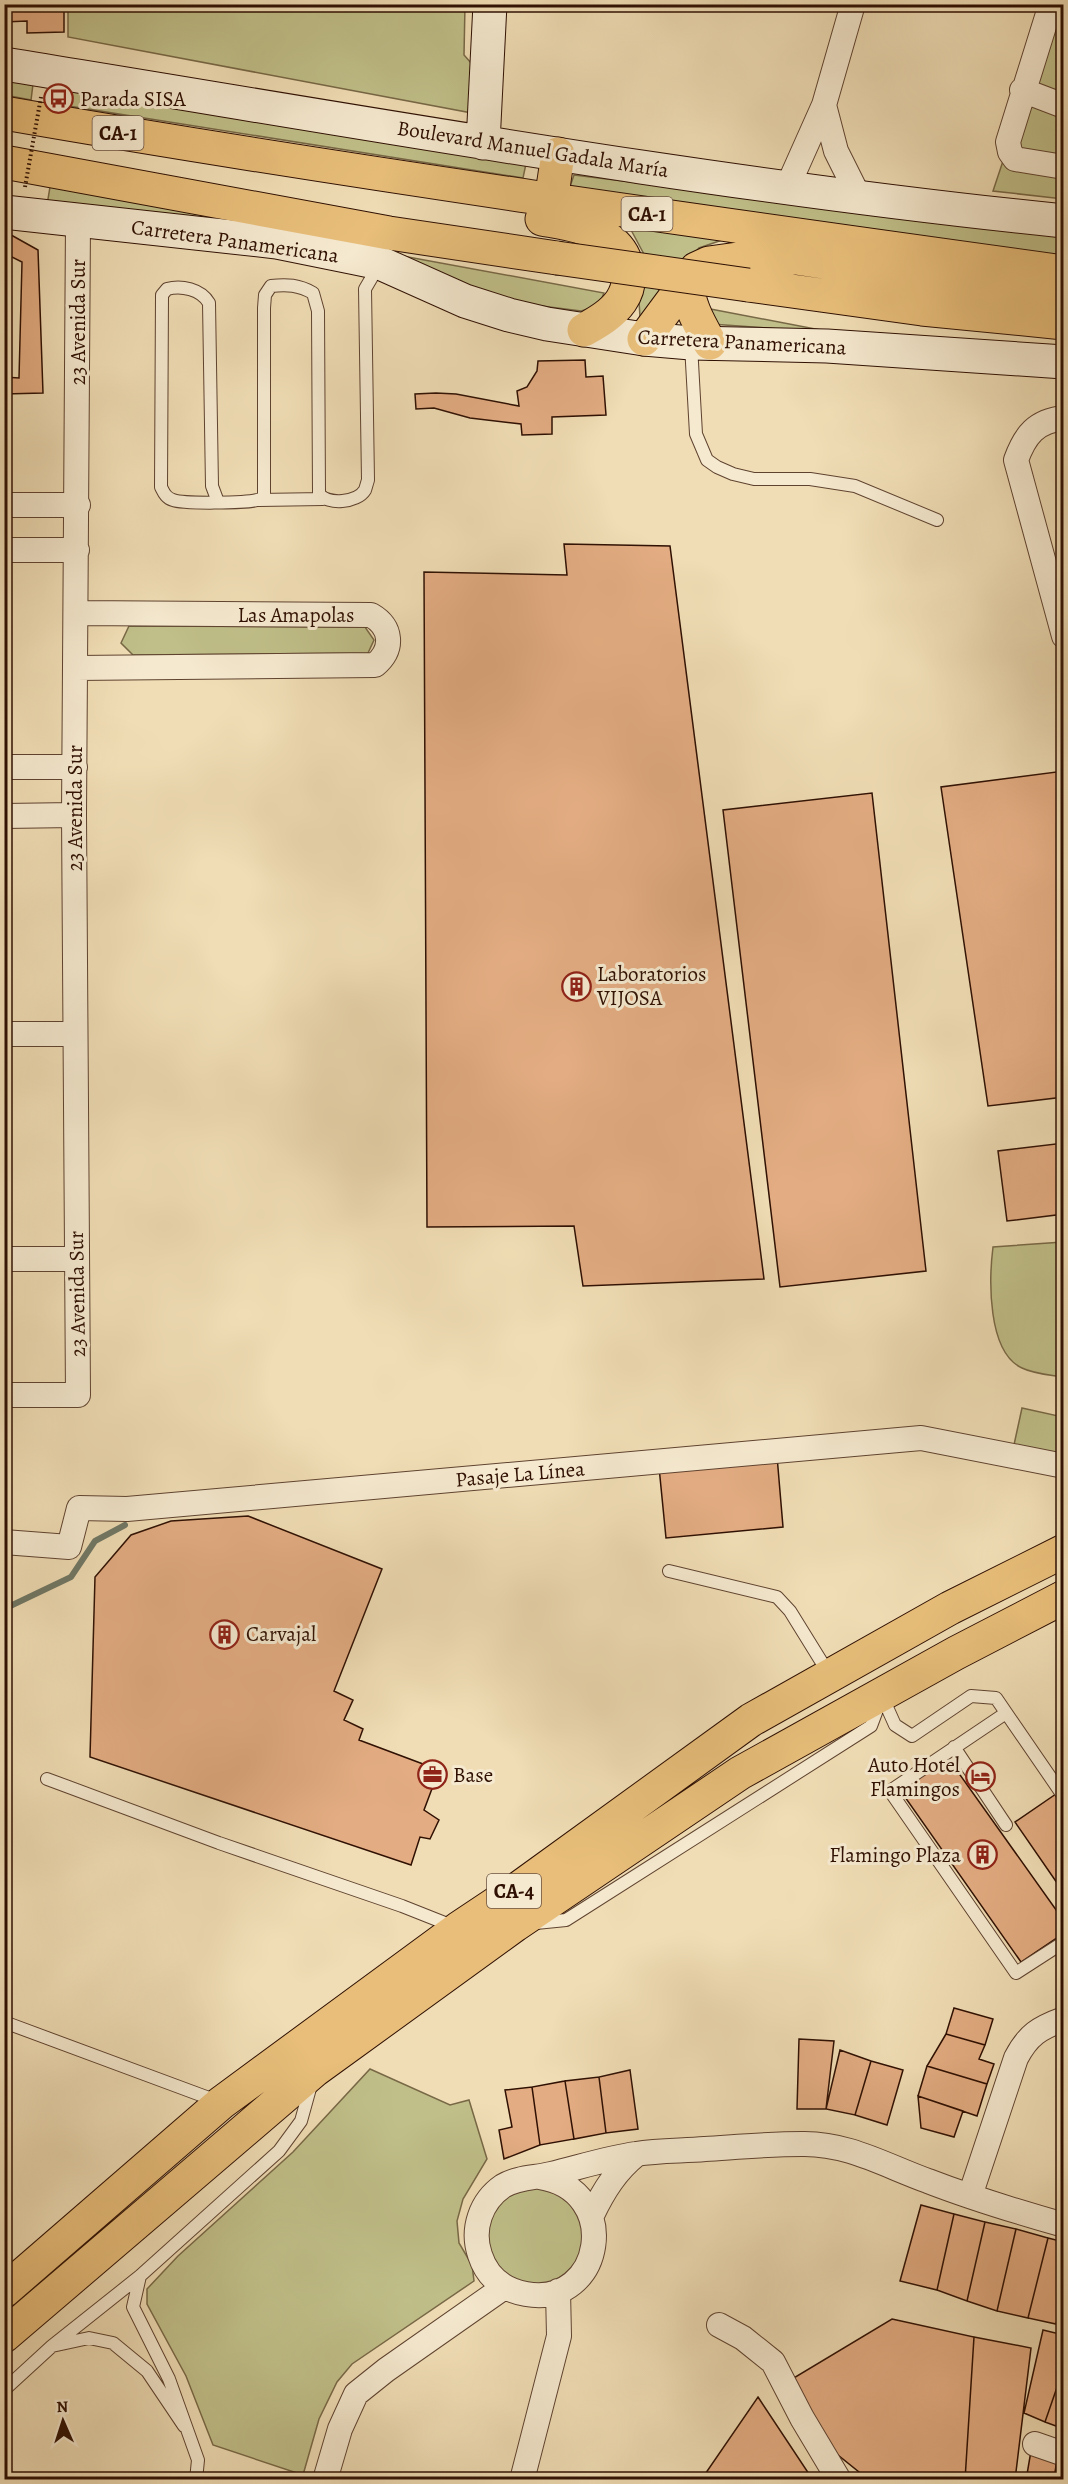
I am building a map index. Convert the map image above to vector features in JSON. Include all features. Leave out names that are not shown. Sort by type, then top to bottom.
[{"type":"main road","name":"CA-1","points":[[4,114],[232,153],[550,201],[1064,272]]},
{"type":"main road","points":[[232,153],[408,193],[571,225],[605,237],[625,258],[629,270],[628,281],[620,302],[605,317],[584,330]]},
{"type":"main road","points":[[550,201],[558,154]]},
{"type":"main road","name":"Carretera Panamericana","points":[[4,162],[389,233],[922,309],[1064,323]]},
{"type":"main road","points":[[644,339],[696,269],[709,263],[752,257],[796,258],[1042,295],[1064,295]]},
{"type":"main road","points":[[687,281],[688,296],[701,343]]},
{"type":"main road","name":"CA-4","points":[[4,2291],[221,2103],[459,1928],[519,1888],[751,1719],[950,1608],[1064,1551]]},
{"type":"main road","name":"CA-4","points":[[4,2336],[315,2070],[515,1925],[740,1773],[956,1653],[1064,1597]]},
{"type":"street","points":[[483,143],[490,4]]},
{"type":"street","points":[[788,188],[824,105],[853,4]]},
{"type":"street","points":[[1051,4],[1022,90],[1008,142],[1010,152],[1015,159],[1064,167]]},
{"type":"street","name":"Boulevard Manuel Gadala María","points":[[4,64],[483,143],[861,199],[1064,221]]},
{"type":"street","points":[[1022,90],[1064,106]]},
{"type":"street","points":[[824,105],[836,152],[861,199]]},
{"type":"street","name":"Carretera Panamericana","points":[[4,212],[277,243],[380,263],[465,302],[547,324],[644,339],[701,343],[827,346],[1064,362]]},
{"type":"street","name":"23 Avenida Sur","points":[[4,1395],[78,1395],[74,815],[78,505],[78,222]]},
{"type":"street","points":[[1064,418],[1048,419],[1034,429],[1022,442],[1016,460],[1064,636]]},
{"type":"street","points":[[4,505],[78,505]]},
{"type":"street","points":[[4,550],[77,550]]},
{"type":"street","name":"Las Amapolas","points":[[76,668],[375,665],[382,659],[389,643],[385,626],[371,615],[77,613]]},
{"type":"street","points":[[4,767],[75,767]]},
{"type":"street","points":[[4,816],[74,815]]},
{"type":"street","points":[[4,1034],[75,1034]]},
{"type":"street","points":[[4,1259],[76,1259]]},
{"type":"street","name":"Pasaje La Línea","points":[[4,1542],[69,1547],[79,1508],[127,1509],[921,1438],[1064,1466]]},
{"type":"street","points":[[970,2196],[1016,2058],[1026,2040],[1044,2026],[1064,2019]]},
{"type":"street","points":[[539,2176],[551,2178],[571,2188],[580,2196],[592,2215],[596,2238],[590,2260],[577,2278],[547,2293],[498,2282],[485,2268],[477,2246],[476,2234],[482,2211],[496,2192],[516,2180],[637,2154],[802,2144],[831,2145],[864,2154],[927,2181],[970,2196],[1064,2225]]},
{"type":"street","points":[[592,2215],[603,2192],[621,2167],[637,2154]]},
{"type":"street","points":[[325,2480],[340,2429],[356,2394],[468,2311],[498,2282]]},
{"type":"street","points":[[522,2480],[559,2336],[547,2293]]},
{"type":"street","points":[[718,2325],[743,2338],[773,2362],[802,2418],[839,2480]]},
{"type":"street","points":[[1035,2444],[1064,2454]]},
{"type":"lane","points":[[218,502],[212,486],[209,303],[206,297],[185,287],[168,289],[162,295],[161,487],[167,498],[176,502],[218,502],[323,499],[347,500],[357,497],[364,491],[368,480],[365,289],[380,263]]},
{"type":"lane","points":[[259,500],[266,491],[265,295],[271,286],[284,285],[295,285],[313,293],[318,311],[319,494],[323,499]]},
{"type":"lane","points":[[701,343],[696,434],[707,460],[733,474],[754,479],[810,479],[855,486],[937,520]]},
{"type":"lane","points":[[669,1571],[777,1597],[790,1611],[830,1675]]},
{"type":"lane","points":[[882,1695],[895,1725],[912,1736],[971,1696],[996,1698],[1064,1797]]},
{"type":"lane","points":[[1006,1713],[890,1791],[1016,1973],[1064,1942]]},
{"type":"lane","points":[[954,1747],[1006,1825]]},
{"type":"lane","points":[[47,1779],[459,1928]]},
{"type":"lane","points":[[4,2022],[221,2103]]},
{"type":"lane","points":[[4,2390],[52,2346],[140,2276],[279,2151],[301,2121],[315,2070]]},
{"type":"lane","points":[[140,2276],[133,2307],[169,2379],[198,2460],[196,2480]]},
{"type":"lane","points":[[52,2346],[89,2338],[113,2343],[147,2371],[184,2426]]},
{"type":"path","points":[[25,187],[41,97]]},
{"type":"shaded area","points":[[68,5],[465,5],[464,55],[472,64],[472,113],[68,37]]},
{"type":"shaded area","points":[[1055,5],[1063,5],[1063,199],[993,191]]},
{"type":"shaded area","points":[[4,71],[34,76],[31,100],[5,95]]},
{"type":"shaded area","points":[[59,82],[527,159],[523,178],[56,104]]},
{"type":"shaded area","points":[[574,175],[1063,235],[1063,256],[567,195]]},
{"type":"shaded area","points":[[51,181],[272,228],[46,211]]},
{"type":"shaded area","points":[[630,228],[728,238],[699,248],[640,317],[638,285],[646,258]]},
{"type":"shaded area","points":[[370,250],[604,293],[596,305],[581,311],[502,301]]},
{"type":"shaded area","points":[[700,307],[836,333],[711,324]]},
{"type":"shaded area","points":[[129,626],[365,627],[374,640],[368,653],[133,655],[121,643]]},
{"type":"shaded area","points":[[1064,1242],[1063,1377],[1027,1370],[1011,1360],[1002,1347],[996,1331],[991,1277],[993,1247]]},
{"type":"shaded area","points":[[1022,1408],[1063,1417],[1063,1463],[1012,1454]]},
{"type":"shaded area","points":[[370,2069],[450,2105],[469,2100],[487,2159],[463,2199],[457,2221],[459,2243],[472,2265],[474,2281],[352,2364],[337,2382],[319,2419],[303,2475],[213,2445],[186,2376],[147,2304],[147,2289],[178,2256],[293,2152]]},
{"type":"shaded area","points":[[535,2188],[553,2192],[569,2202],[579,2218],[583,2236],[579,2254],[569,2270],[553,2280],[535,2284],[517,2280],[501,2270],[491,2254],[487,2236],[491,2218],[501,2202],[517,2192]]},
{"type":"building","points":[[4,4],[64,4],[64,32],[27,33],[27,21],[4,22]]},
{"type":"building","points":[[4,231],[38,250],[43,393],[4,394],[4,377],[19,378],[22,262],[4,253]]},
{"type":"building","points":[[4,274],[8,277],[9,347],[4,351]]},
{"type":"building","points":[[585,360],[586,377],[603,376],[606,415],[552,417],[552,434],[522,435],[521,424],[470,418],[434,408],[416,409],[415,394],[436,393],[456,394],[519,406],[517,391],[527,387],[537,371],[538,361]]},
{"type":"building","points":[[1064,466],[1064,564],[1058,564]]},
{"type":"building","name":"Laboratorios VIJOSA","points":[[564,544],[670,546],[764,1279],[583,1286],[574,1226],[427,1227],[424,572],[567,575]]},
{"type":"building","points":[[1064,771],[1064,1097],[988,1106],[941,787]]},
{"type":"building","points":[[872,793],[926,1271],[780,1287],[723,810]]},
{"type":"building","points":[[1064,1143],[1064,1214],[1007,1221],[998,1151]]},
{"type":"building","points":[[777,1456],[783,1527],[666,1538],[659,1467]]},
{"type":"building","name":"Carvajal","points":[[248,1516],[382,1569],[334,1691],[353,1700],[344,1720],[363,1729],[359,1740],[439,1770],[424,1810],[439,1820],[430,1839],[420,1837],[411,1865],[90,1757],[95,1577],[131,1535],[171,1521]]},
{"type":"building","name":"Flamingo Plaza","points":[[948,1758],[1064,1921],[1064,1933],[1021,1962],[900,1790]]},
{"type":"building","points":[[1056,1794],[1064,1806],[1064,1893],[1015,1822]]},
{"type":"building","points":[[954,2008],[993,2019],[985,2045],[946,2034]]},
{"type":"building","points":[[946,2034],[985,2045],[979,2059],[994,2064],[987,2084],[927,2066]]},
{"type":"building","points":[[799,2039],[834,2041],[826,2109],[797,2109]]},
{"type":"building","points":[[840,2050],[871,2061],[855,2115],[826,2109]]},
{"type":"building","points":[[871,2061],[903,2070],[887,2125],[855,2115]]},
{"type":"building","points":[[927,2066],[987,2084],[977,2116],[918,2096]]},
{"type":"building","points":[[630,2070],[638,2129],[606,2133],[599,2077]]},
{"type":"building","points":[[599,2077],[606,2133],[574,2139],[565,2081]]},
{"type":"building","points":[[565,2081],[574,2139],[540,2145],[532,2087]]},
{"type":"building","points":[[532,2087],[540,2145],[504,2159],[499,2130],[512,2127],[505,2090]]},
{"type":"building","points":[[918,2096],[963,2111],[954,2137],[921,2128]]},
{"type":"building","points":[[921,2205],[954,2214],[937,2290],[900,2281]]},
{"type":"building","points":[[954,2214],[985,2222],[967,2301],[937,2290]]},
{"type":"building","points":[[985,2222],[1016,2229],[997,2311],[967,2301]]},
{"type":"building","points":[[1016,2229],[1048,2238],[1028,2318],[997,2311]]},
{"type":"building","points":[[1048,2238],[1064,2242],[1064,2294],[1056,2324],[1028,2318]]},
{"type":"building","points":[[1064,2294],[1064,2325],[1056,2324]]},
{"type":"building","points":[[892,2319],[974,2337],[965,2480],[869,2480],[833,2451],[792,2379]]},
{"type":"building","points":[[1043,2330],[1064,2335],[1064,2367],[1045,2422],[1024,2413]]},
{"type":"building","points":[[974,2337],[1031,2348],[1015,2480],[965,2480]]},
{"type":"building","points":[[1064,2367],[1064,2429],[1045,2422]]},
{"type":"building","points":[[758,2397],[813,2480],[701,2480]]},
{"type":"building","points":[[1031,2451],[1057,2458],[1054,2480],[1026,2480]]},
{"type":"building","points":[[1057,2458],[1064,2459],[1064,2480],[1054,2480]]},
{"type":"waterway","points":[[4,1609],[71,1577],[95,1541],[125,1525]]},
{"type":"place","name":"Parada SISA","points":[[59,99]]},
{"type":"place","name":"Laboratorios VIJOSA","points":[[576,986]]},
{"type":"place","name":"Carvajal","points":[[225,1634]]},
{"type":"place","name":"Base","points":[[432,1775]]},
{"type":"place","name":"Auto Hotel Flamingos","points":[[981,1777]]},
{"type":"place","name":"Flamingo Plaza","points":[[982,1855]]}]
